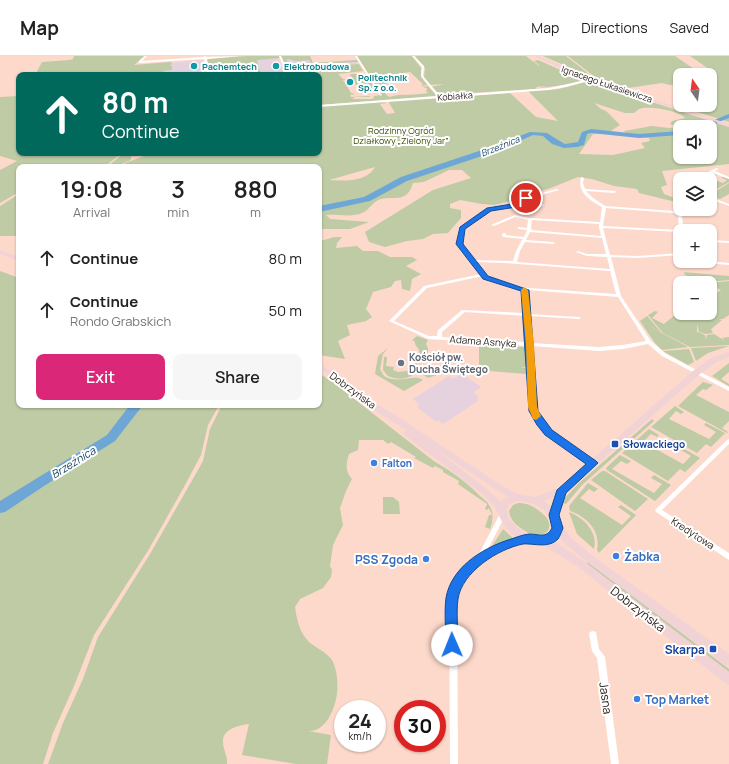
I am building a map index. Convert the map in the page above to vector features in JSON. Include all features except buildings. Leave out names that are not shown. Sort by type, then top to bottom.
[{"type":"main road","name":"Ignacego Łukasiewicza","points":[[536,56],[591,80],[729,125]]},
{"type":"main road","points":[[0,252],[16,258]]},
{"type":"main road","points":[[536,501],[562,490],[697,372],[714,360],[729,354]]},
{"type":"main road","name":"Dobrzyńska","points":[[322,368],[345,383],[386,414],[498,487],[517,497]]},
{"type":"main road","name":"Dobrzyńska","points":[[386,414],[389,420],[488,494],[502,513]]},
{"type":"main road","points":[[554,515],[562,490]]},
{"type":"main road","points":[[517,497],[536,501],[546,507],[554,515],[558,528],[556,534],[546,541],[529,539],[512,528],[502,513],[503,505],[507,501],[517,497]]},
{"type":"main road","name":"Dobrzyńska","points":[[558,528],[568,541],[594,562],[729,661]]},
{"type":"main road","name":"Dobrzyńska","points":[[546,541],[581,564],[729,679]]},
{"type":"street","points":[[146,56],[140,62],[239,56]]},
{"type":"street","points":[[280,56],[287,72]]},
{"type":"street","points":[[356,56],[381,95]]},
{"type":"street","points":[[413,56],[424,69],[422,76],[439,97]]},
{"type":"street","points":[[205,57],[208,72]]},
{"type":"street","name":"Kobiałka","points":[[322,106],[549,89],[591,80]]},
{"type":"street","points":[[712,171],[717,169]]},
{"type":"street","points":[[712,171],[729,178]]},
{"type":"street","points":[[582,178],[583,190],[590,198],[604,207],[674,212],[680,216],[680,224]]},
{"type":"street","points":[[520,204],[526,198],[557,190]]},
{"type":"street","points":[[583,190],[614,192]]},
{"type":"street","points":[[717,201],[729,205]]},
{"type":"street","points":[[542,205],[520,204],[490,208],[462,228],[459,244],[484,275],[514,288],[619,296]]},
{"type":"street","points":[[515,205],[516,216]]},
{"type":"street","points":[[604,207],[601,225],[619,296],[650,342],[664,355],[729,389]]},
{"type":"street","points":[[493,225],[516,216],[530,219],[601,225],[673,229]]},
{"type":"street","points":[[515,263],[516,253],[530,230],[530,219]]},
{"type":"street","points":[[519,228],[604,237]]},
{"type":"street","points":[[504,234],[504,236],[553,243]]},
{"type":"street","points":[[717,241],[729,242]]},
{"type":"street","points":[[578,252],[587,255],[638,257],[673,254]]},
{"type":"street","points":[[473,261],[612,270]]},
{"type":"street","points":[[717,263],[729,264]]},
{"type":"street","name":"Adama Asnyka","points":[[484,275],[426,287],[391,321],[428,337],[439,338],[605,349],[650,342]]},
{"type":"street","points":[[525,290],[530,344],[533,407],[538,419],[548,433],[593,463]]},
{"type":"street","points":[[439,338],[440,331],[464,311],[579,318]]},
{"type":"street","name":"Kredytowa","points":[[729,441],[658,510],[729,557]]},
{"type":"street","points":[[479,559],[502,513]]},
{"type":"street","points":[[454,764],[452,598],[459,579],[479,559],[508,544],[529,539]]},
{"type":"street","name":"Jasna","points":[[592,634],[596,651],[601,656],[615,764]]},
{"type":"shaded area","points":[[283,56],[310,56],[313,63],[355,60],[358,64],[289,69]]},
{"type":"shaded area","points":[[278,58],[284,72],[258,72],[254,60]]},
{"type":"shaded area","points":[[196,60],[203,61],[203,72],[149,72],[172,63]]},
{"type":"shaded area","points":[[462,374],[481,387],[473,393],[479,397],[477,398],[478,401],[443,424],[438,420],[436,422],[417,407],[420,405],[413,399],[449,376],[453,379]]},
{"type":"green space","points":[[74,56],[144,56],[134,65],[170,62],[172,63],[170,66],[172,66],[172,70],[163,72],[37,72],[42,62],[73,59]]},
{"type":"green space","points":[[246,56],[279,56],[280,58],[257,60],[260,72],[209,72],[208,59]]},
{"type":"green space","points":[[281,56],[310,56],[313,63],[357,60],[358,62],[311,64],[309,60],[296,61],[288,59],[286,61],[289,62],[287,63],[291,64],[288,65],[292,67],[287,68]]},
{"type":"green space","points":[[357,56],[412,56],[421,68],[421,77],[427,85],[421,86],[423,84],[410,72],[380,76],[391,82],[382,85],[377,84],[380,89],[389,97],[428,93],[426,91],[427,88],[422,87],[428,86],[437,96],[322,105],[322,72],[288,72],[287,69],[359,64],[363,71],[338,74],[343,79],[347,79],[343,80],[351,93],[356,94],[350,95],[351,97],[369,96],[370,97],[355,97],[352,99],[373,99],[374,96],[382,95]]},
{"type":"green space","points":[[415,56],[526,56],[539,66],[534,61],[538,60],[583,80],[565,85],[539,88],[546,86],[536,87],[537,88],[534,89],[439,95],[431,87],[444,84],[430,85],[424,77],[425,68]]},
{"type":"green space","points":[[543,56],[566,56],[594,78]]},
{"type":"green space","points":[[568,56],[675,56],[693,68],[673,68],[673,85],[670,85],[662,83],[628,88],[595,77]]},
{"type":"green space","points":[[690,56],[729,56],[729,122],[697,112],[717,112],[717,68],[708,68]]},
{"type":"green space","points":[[365,74],[378,92],[374,93],[364,77],[362,77],[370,89],[363,89],[360,85],[356,85],[353,79],[349,79],[353,78],[350,75]]},
{"type":"green space","name":"Rodzinny Ogród Działkowy „Zielony Jar”","points":[[585,82],[595,83],[651,102],[649,103],[655,103],[673,109],[673,112],[664,109],[643,108],[634,113],[625,113],[594,103],[606,111],[620,125],[606,134],[593,134],[579,154],[613,155],[645,148],[641,143],[650,141],[649,138],[629,136],[624,131],[652,126],[673,128],[673,164],[717,164],[717,123],[729,127],[729,164],[662,171],[667,185],[661,187],[664,194],[673,197],[673,201],[639,193],[637,189],[614,186],[592,179],[578,177],[548,189],[522,195],[515,200],[494,205],[460,200],[450,204],[450,208],[461,210],[461,218],[448,233],[433,234],[423,239],[407,241],[385,247],[369,242],[365,232],[433,190],[471,178],[462,170],[449,170],[424,182],[413,183],[408,194],[404,196],[378,200],[366,211],[360,214],[326,215],[330,219],[369,222],[350,229],[322,229],[322,164],[123,164],[144,156],[322,156],[322,106],[385,101],[386,103],[380,104],[387,114],[395,113],[388,101],[510,93],[536,117],[558,121],[528,91],[559,89]],"holes":[[[375,167],[367,176],[355,180],[329,180]]]},
{"type":"green space","points":[[16,96],[16,156],[118,156],[108,164],[16,164],[16,194],[0,203],[0,170],[17,161],[0,156],[0,97]]},
{"type":"green space","points":[[674,112],[683,112],[707,120],[676,120],[685,118]]},
{"type":"green space","points":[[120,156],[131,156],[131,160],[121,164],[111,164]]},
{"type":"green space","points":[[723,177],[729,179],[729,182],[717,189],[717,181],[723,183],[727,180],[721,178]]},
{"type":"green space","points":[[729,183],[729,194],[720,199],[717,198],[717,191]]},
{"type":"green space","points":[[16,196],[16,236],[0,236],[0,206]]},
{"type":"green space","points":[[334,237],[342,237],[337,243],[336,248],[357,246],[363,251],[378,251],[390,257],[412,257],[417,260],[406,266],[421,274],[412,279],[410,291],[402,289],[401,280],[395,281],[391,287],[373,292],[366,309],[372,317],[366,321],[347,325],[350,335],[338,341],[345,359],[322,355],[322,240]]},
{"type":"green space","points":[[0,271],[16,277],[16,408],[217,408],[208,425],[201,455],[185,485],[149,549],[94,635],[74,686],[53,733],[43,764],[0,764]]},
{"type":"green space","points":[[684,272],[729,276],[729,280],[717,281],[717,276],[685,275]]},
{"type":"green space","points":[[729,281],[729,315],[723,319],[719,319],[722,320],[711,329],[713,333],[706,334],[699,332],[697,324],[697,332],[705,335],[706,340],[707,335],[714,334],[725,341],[722,338],[729,337],[729,345],[690,347],[663,333],[648,315],[655,311],[658,312],[652,318],[664,324],[673,317],[673,320],[717,320],[717,293],[721,290],[717,288],[717,282]]},
{"type":"green space","points":[[647,316],[661,332],[642,322],[688,347],[662,350],[655,343],[640,321]]},
{"type":"green space","points":[[417,336],[428,340],[426,344],[428,348],[428,358],[420,358],[419,350],[415,342],[412,340]]},
{"type":"green space","points":[[479,344],[524,347],[526,367],[520,367],[526,368],[526,374],[479,370]]},
{"type":"green space","points":[[729,346],[708,353],[696,361],[691,348]]},
{"type":"green space","points":[[388,348],[383,354],[380,369],[384,376],[395,379],[419,378],[423,380],[404,391],[375,374],[378,356]]},
{"type":"green space","points":[[689,349],[694,362],[688,365],[663,351]]},
{"type":"green space","points":[[384,357],[387,357],[386,366],[394,367],[393,370],[398,372],[407,371],[408,368],[415,368],[417,359],[416,372],[410,377],[406,378],[395,378],[388,376],[383,370]]},
{"type":"green space","points":[[420,359],[420,369],[431,375],[442,369],[477,372],[442,373],[428,378],[419,372]]},
{"type":"green space","points":[[729,363],[729,372],[721,379],[729,384],[729,386],[712,376]]},
{"type":"green space","points":[[322,375],[435,462],[470,486],[487,502],[491,508],[492,515],[489,508],[487,510],[485,509],[487,504],[458,484],[459,481],[443,472],[443,470],[435,466],[433,468],[414,458],[416,457],[391,442],[388,444],[383,440],[359,440],[358,450],[349,454],[347,470],[352,479],[340,508],[343,525],[333,545],[330,566],[332,570],[331,577],[323,588],[300,599],[295,607],[298,624],[305,638],[326,653],[332,660],[337,676],[337,695],[336,700],[334,700],[332,712],[320,727],[315,730],[308,731],[331,735],[327,764],[296,764],[242,755],[249,724],[232,728],[225,734],[223,742],[227,764],[48,764],[63,723],[83,679],[98,637],[150,554],[203,461],[210,429],[220,408],[322,408]]},
{"type":"green space","points":[[703,382],[713,385],[706,390],[703,389],[696,395],[729,412],[729,421],[722,428],[728,432],[727,433],[678,406]]},
{"type":"green space","points":[[675,406],[684,412],[681,414],[676,411],[669,419],[709,439],[716,432],[704,425],[706,423],[725,433],[711,447],[706,444],[697,453],[651,427]]},
{"type":"green space","points":[[652,419],[654,421],[582,485],[566,504],[562,503],[579,483]]},
{"type":"green space","points":[[649,429],[659,435],[657,437],[651,434],[643,442],[683,464],[691,456],[679,449],[681,447],[700,458],[685,472],[680,469],[668,481],[622,453]]},
{"type":"green space","points":[[620,455],[631,461],[627,464],[621,461],[612,469],[654,493],[662,484],[651,478],[654,475],[671,485],[655,501],[607,470],[606,468]]},
{"type":"green space","points":[[602,471],[605,471],[648,499],[635,511],[591,480]]},
{"type":"green space","points":[[588,483],[598,489],[594,492],[589,489],[580,498],[622,525],[631,516],[618,507],[621,505],[636,515],[599,553],[597,550],[598,543],[595,531],[582,517],[570,511],[569,506]]},
{"type":"green space","points":[[383,497],[393,497],[399,502],[400,514],[383,514]]},
{"type":"green space","points":[[518,503],[531,506],[543,514],[549,525],[547,532],[540,535],[535,535],[528,533],[515,523],[511,518],[509,511],[513,505]]},
{"type":"green space","points":[[569,512],[580,518],[589,526],[594,537],[594,549],[577,534]]},
{"type":"green space","points":[[489,515],[492,515],[490,529],[485,527]]},
{"type":"green space","points":[[503,529],[514,539],[492,546]]},
{"type":"green space","points":[[588,562],[729,669],[729,672],[586,564]]},
{"type":"waterway","name":"Brzeźnica","points":[[717,121],[729,116]]},
{"type":"waterway","name":"Brzeźnica","points":[[322,208],[367,199],[404,179],[497,148],[532,133],[545,134],[555,142],[564,146],[577,145],[581,143],[584,133],[591,131],[639,136],[673,134]]},
{"type":"waterway","name":"Brzeźnica","points":[[0,508],[111,438],[135,408]]},
{"type":"slow traffic","points":[[524,290],[530,344],[533,407],[536,416]]},
{"type":"place","name":"Pachemtech","points":[[194,66]]},
{"type":"place","name":"Elektrobudowa","points":[[276,66]]},
{"type":"place","name":"Politechnik Sp. z o.o.","points":[[350,82]]},
{"type":"place","name":"Kościół pw. Ducha Świętego","points":[[401,363]]},
{"type":"place","name":"Słowackiego","points":[[615,444]]},
{"type":"place","name":"Falton","points":[[374,463]]},
{"type":"place","name":"Żabka","points":[[616,556]]},
{"type":"place","name":"PSS Zgoda","points":[[426,559]]},
{"type":"place","name":"Skarpa","points":[[713,649]]},
{"type":"place","name":"Top Market","points":[[637,699]]},
{"type":"route","points":[[452,645],[452,598],[459,579],[479,559],[495,549],[520,540],[529,539],[542,541],[548,540],[554,536],[558,531],[554,515],[562,490],[593,463],[548,433],[540,423],[534,411],[525,290],[486,277],[459,244],[462,228],[489,209],[522,204],[526,198]]}]
